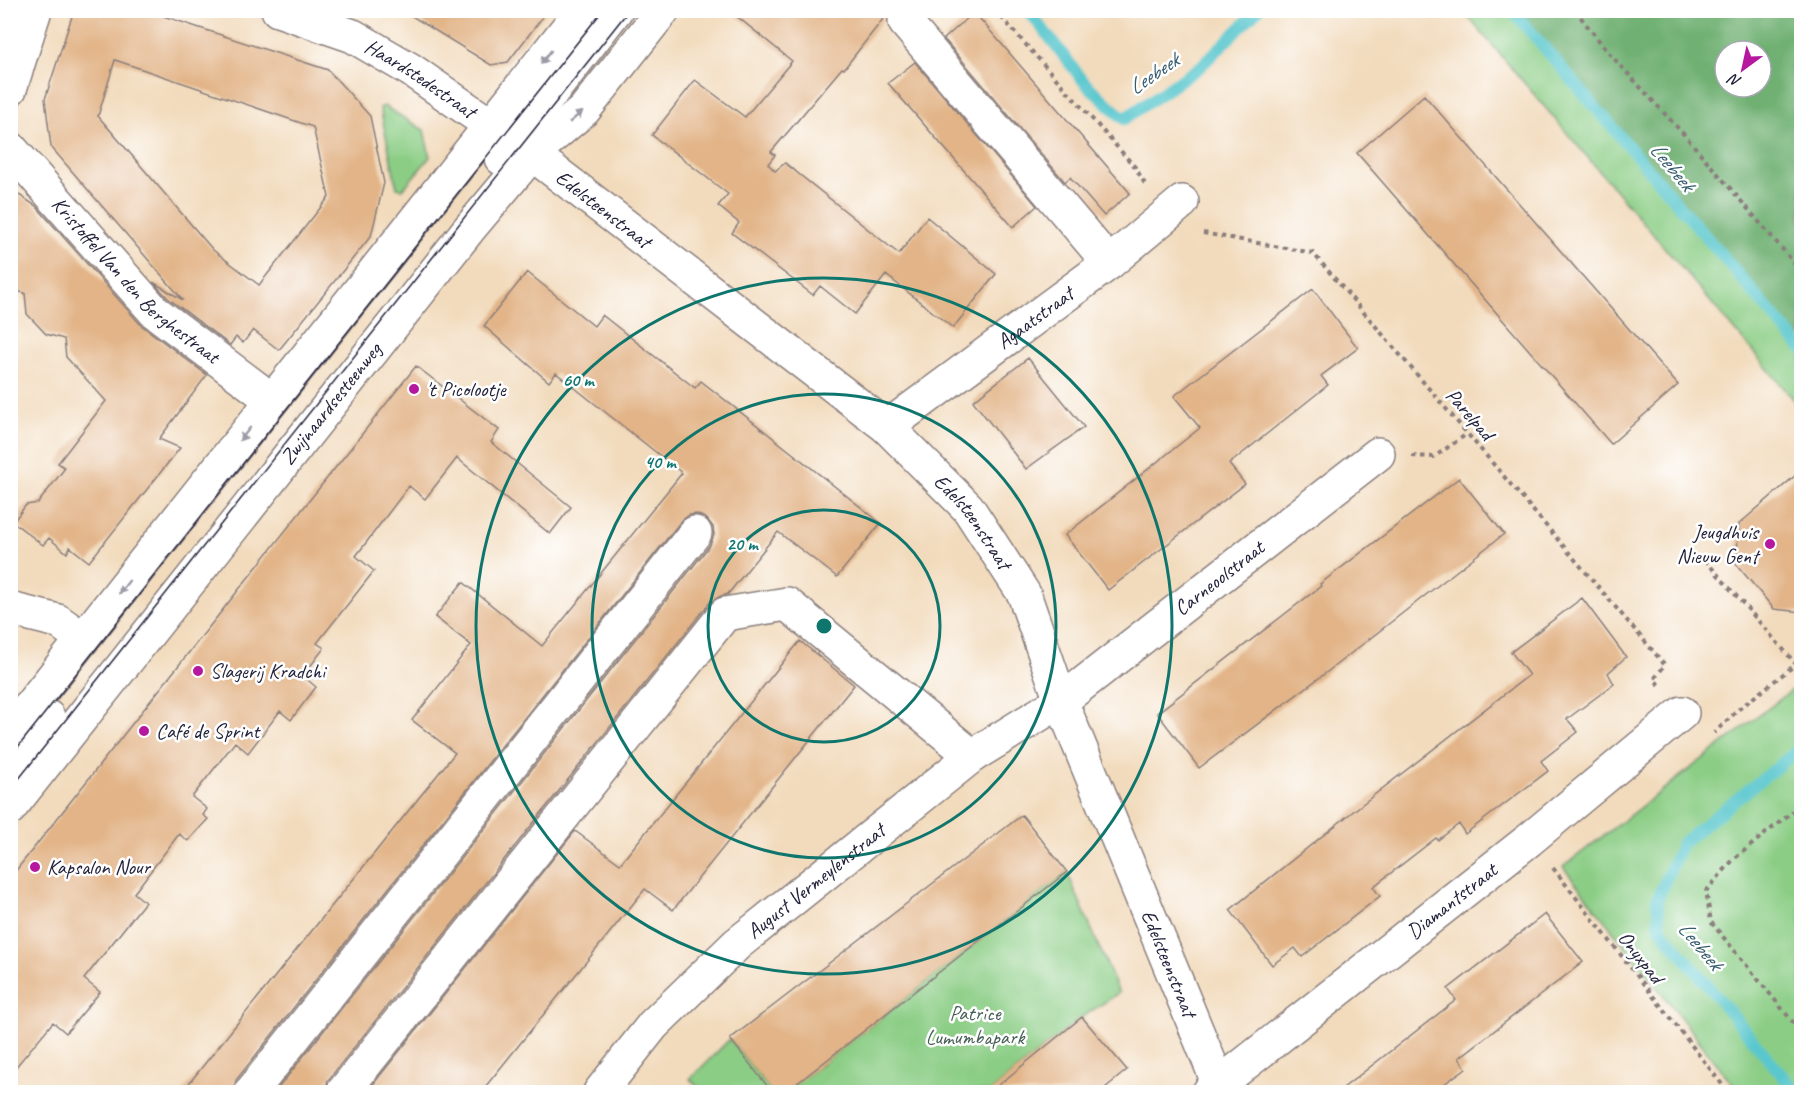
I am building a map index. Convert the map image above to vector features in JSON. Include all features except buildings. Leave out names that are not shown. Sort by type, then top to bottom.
[{"type":"street","points":[[10,89],[35,10]]},
{"type":"street","name":"Haardstedestraat","points":[[278,10],[353,36],[411,70],[512,140]]},
{"type":"street","name":"Zwijnaardsesteenweg","points":[[10,808],[469,229],[512,140],[582,10]]},
{"type":"street","points":[[10,764],[447,213],[512,140],[616,10]]},
{"type":"street","name":"Zwijnaardsesteenweg","points":[[10,731],[272,400],[512,140],[584,111],[663,10]]},
{"type":"street","points":[[914,10],[906,22],[1108,263]]},
{"type":"street","points":[[10,783],[456,221],[512,140]]},
{"type":"street","name":"Edelsteenstraat","points":[[512,140],[887,427],[968,508],[1024,594],[1061,701],[1216,1090]]},
{"type":"street","name":"Kristoffel Van den Berghestraat","points":[[10,148],[155,312],[272,400]]},
{"type":"street","name":"Agaatstraat","points":[[887,427],[1108,263],[1173,209]]},
{"type":"street","name":"Carneoolstraat","points":[[1061,701],[1378,454]]},
{"type":"street","points":[[252,1092],[694,532]]},
{"type":"street","points":[[343,1092],[726,614],[787,604],[972,756]]},
{"type":"street","points":[[10,609],[58,621],[83,639]]},
{"type":"street","name":"August Vermeylenstraat","points":[[600,1092],[652,1025],[737,944],[972,756],[1061,701]]},
{"type":"street","name":"Diamantstraat","points":[[1216,1090],[1529,840],[1682,713]]},
{"type":"path","points":[[994,10],[1135,166]]},
{"type":"path","points":[[1575,10],[1608,52],[1688,139],[1802,272]]},
{"type":"path","name":"Parelpad","points":[[1173,209],[1200,232],[1312,253],[1665,665],[1654,680],[1682,713]]},
{"type":"path","points":[[1378,454],[1434,458],[1467,434]]},
{"type":"path","points":[[1682,713],[1704,742],[1739,709],[1796,664],[1705,560]]},
{"type":"path","points":[[1802,804],[1734,859],[1706,891],[1711,922],[1802,1033]]},
{"type":"path","name":"Onyxpad","points":[[1529,840],[1728,1092]]},
{"type":"green space","points":[[1463,11],[1512,11],[1801,349],[1801,408]]},
{"type":"green space","points":[[1512,11],[1801,11],[1801,349]]},
{"type":"green space","points":[[384,106],[424,130],[430,157],[403,189],[397,188],[380,108]]},
{"type":"green space","points":[[1801,683],[1801,1092],[1739,1092],[1563,867]]},
{"type":"green space","name":"Patrice Lumumbapark","points":[[1067,872],[1119,993],[1082,1017],[990,1092],[786,1092]]},
{"type":"green space","points":[[730,1039],[772,1092],[703,1092],[690,1079]]},
{"type":"waterway","name":"Leebeek","points":[[1028,10],[1085,83],[1124,119],[1200,67],[1258,10]]},
{"type":"waterway","name":"Leebeek","points":[[1512,10],[1802,349]]},
{"type":"waterway","name":"Leebeek","points":[[1796,1092],[1660,928],[1657,900],[1682,843],[1802,747]]},
{"type":"tram line","points":[[10,757],[603,10]]},
{"type":"tram line","points":[[10,790],[629,10]]},
{"type":"place","name":"'t Picolootje","points":[[414,389]]},
{"type":"place","name":"Jeugdhuis Nieuw Gent","points":[[1770,544]]},
{"type":"place","name":"Slagerij Kradchi","points":[[198,671]]},
{"type":"place","name":"Café de Sprint","points":[[144,731]]},
{"type":"place","name":"Kapsalon Nour","points":[[35,867]]}]
